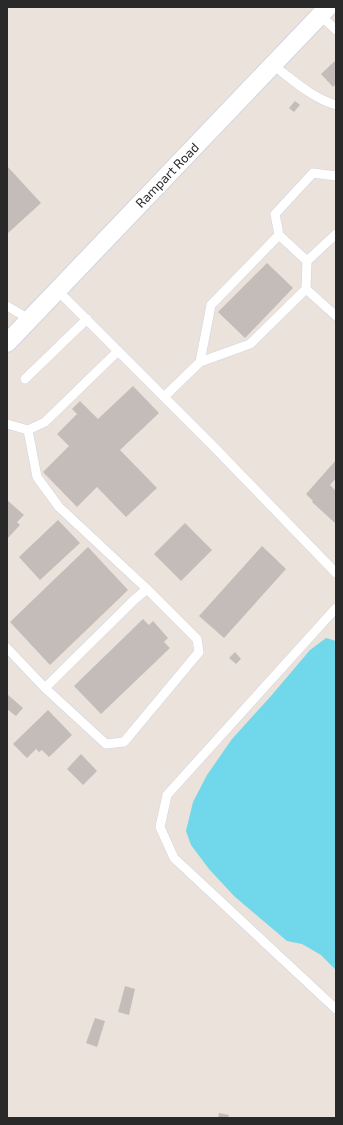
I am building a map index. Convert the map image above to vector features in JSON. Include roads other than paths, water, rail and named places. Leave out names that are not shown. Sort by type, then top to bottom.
[{"type":"street","name":"Rampart Road","points":[[7,343],[29,318],[58,290],[324,11]]},
{"type":"lane","points":[[324,11],[336,30]]},
{"type":"lane","points":[[273,65],[324,102],[336,105]]},
{"type":"lane","points":[[307,261],[279,235],[275,214],[314,174],[336,176]]},
{"type":"lane","points":[[164,397],[200,362],[250,344],[306,289],[307,261],[336,234]]},
{"type":"lane","points":[[200,362],[211,305],[279,235]]},
{"type":"lane","points":[[306,289],[336,316]]},
{"type":"lane","points":[[58,290],[336,573]]},
{"type":"lane","points":[[7,306],[29,318]]},
{"type":"lane","points":[[25,379],[87,319]]},
{"type":"lane","points":[[7,424],[28,430],[45,422],[118,351]]},
{"type":"lane","points":[[7,648],[45,688],[106,744],[124,742],[199,652],[197,639],[147,589],[59,507],[37,477],[28,430]]},
{"type":"lane","points":[[45,688],[147,589]]},
{"type":"lane","points":[[336,608],[167,796],[160,827],[174,858],[336,1009]]},
{"type":"water","points":[[326,638],[336,641],[336,970],[321,955],[302,944],[287,941],[234,896],[209,869],[191,845],[186,831],[193,802],[207,775],[232,739],[310,650]]}]
